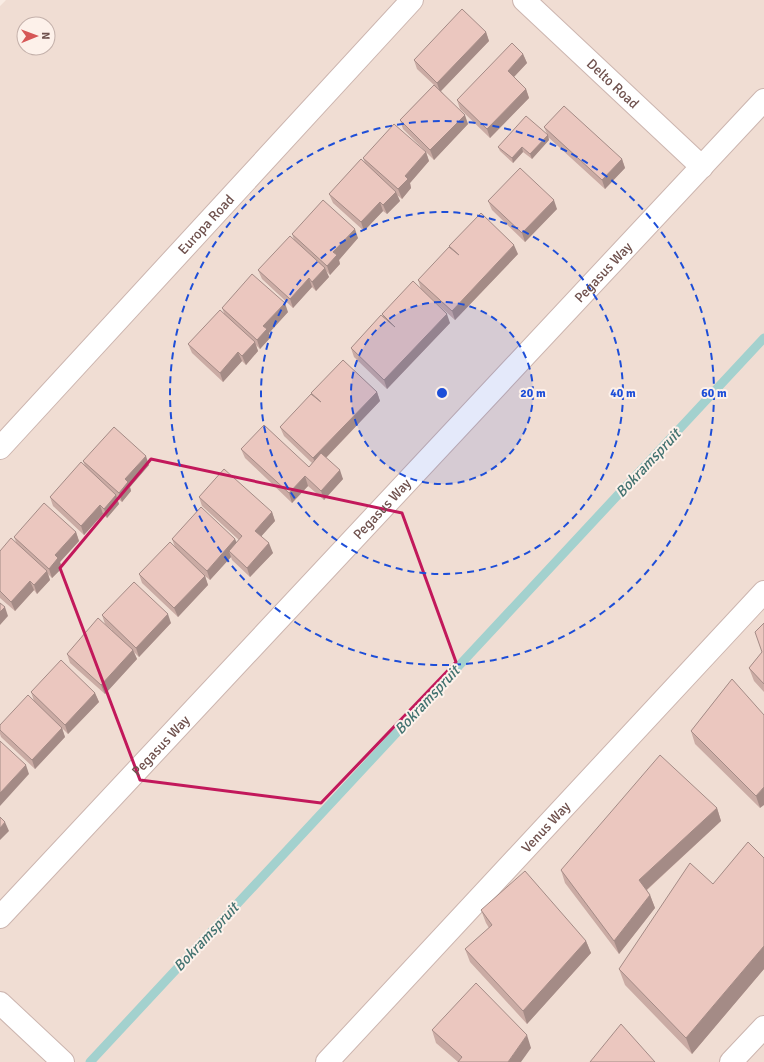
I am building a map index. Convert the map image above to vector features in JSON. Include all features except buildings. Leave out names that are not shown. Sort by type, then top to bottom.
[{"type":"street","name":"Europa Road","points":[[0,448],[412,0]]},
{"type":"street","name":"Delto Road","points":[[524,0],[702,167]]},
{"type":"street","name":"Pegasus Way","points":[[0,917],[764,100]]},
{"type":"street","name":"Venus Way","points":[[327,1062],[764,592]]},
{"type":"street","points":[[0,1003],[63,1062]]},
{"type":"street","points":[[731,1062],[764,1027]]},
{"type":"highlighted area","points":[[151,459],[402,513],[456,662],[321,803],[140,780],[60,568]]},
{"type":"shaded area","points":[[6,0],[764,0],[764,1062],[0,1062],[0,6]]},
{"type":"waterway","name":"Bokramspruit","points":[[90,1062],[764,338]]}]
